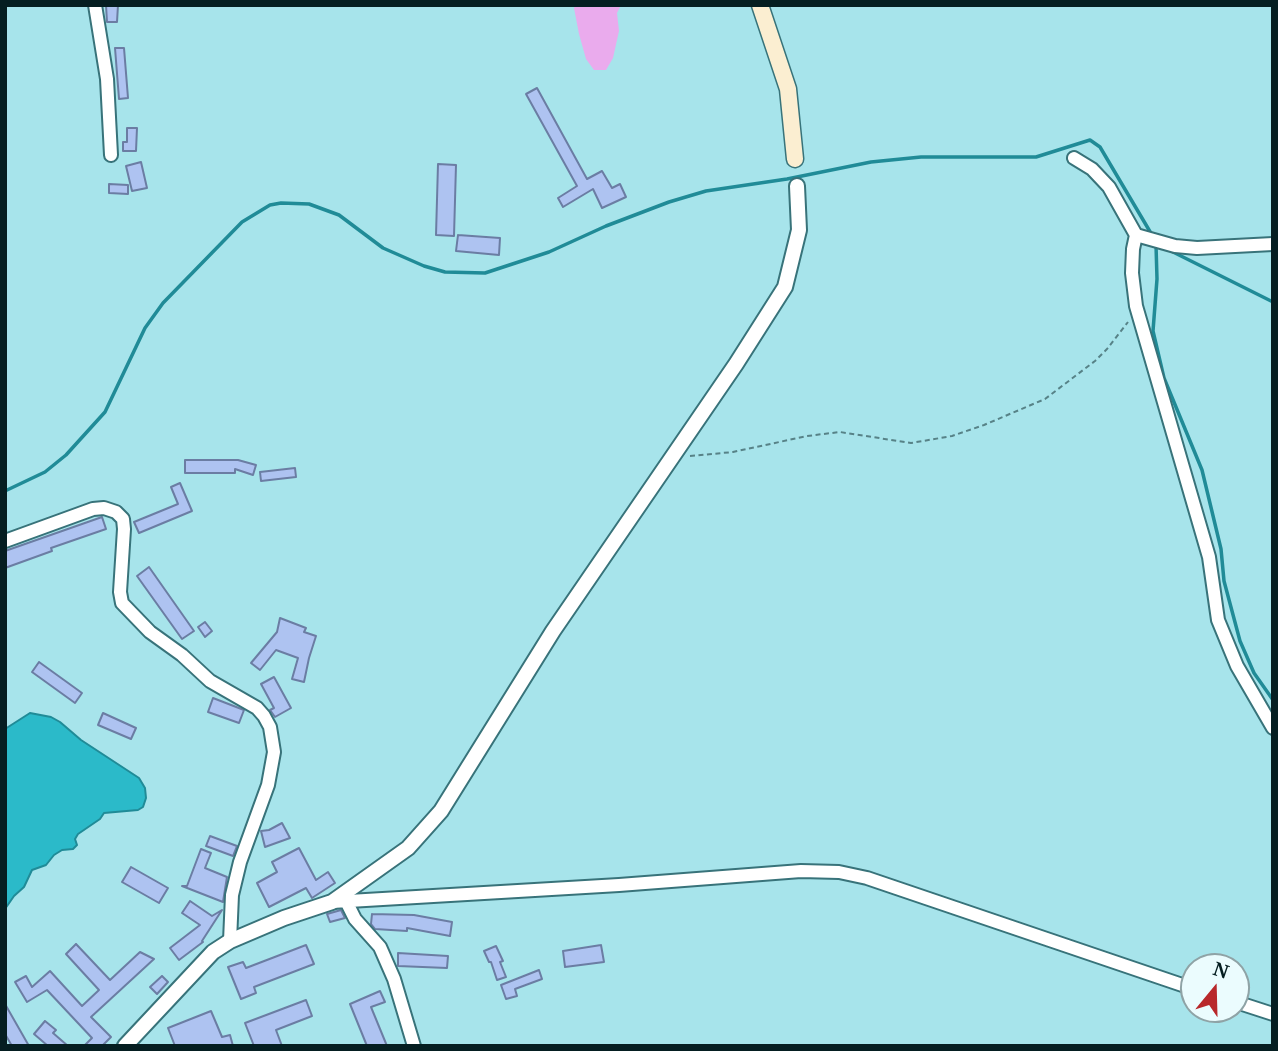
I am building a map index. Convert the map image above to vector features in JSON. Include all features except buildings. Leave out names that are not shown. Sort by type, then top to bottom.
[{"type":"main road","points":[[761,5],[788,89],[795,159]]},
{"type":"street","points":[[95,5],[107,79],[111,155]]},
{"type":"street","points":[[1074,158],[1092,169],[1109,187],[1136,235],[1132,273],[1136,306],[1209,557],[1218,620],[1237,666],[1269,711],[1273,728]]},
{"type":"street","points":[[339,901],[408,848],[441,811],[553,631],[736,364],[785,286],[799,230],[797,186]]},
{"type":"street","points":[[1136,235],[1175,246],[1197,248],[1273,244]]},
{"type":"street","points":[[5,541],[93,509],[104,508],[117,512],[123,519],[124,529],[120,592],[122,603],[150,632],[182,655],[210,681],[257,708],[264,716],[270,727],[274,752],[268,785],[240,862],[232,895],[230,941]]},
{"type":"street","points":[[125,1046],[213,952],[230,941],[284,918],[339,901],[619,885],[813,870],[867,878],[1180,984]]},
{"type":"street","points":[[339,901],[380,947],[394,979],[414,1046]]},
{"type":"street","points":[[1250,1007],[1273,1014]]},
{"type":"path","points":[[675,454],[689,456],[733,452],[807,436],[840,432],[911,443],[952,436],[1029,407],[1061,388],[1107,349],[1128,322],[1136,306]]},
{"type":"shaded area","points":[[576,5],[621,5],[617,13],[619,31],[613,58],[606,70],[594,70],[586,59],[574,8]]},
{"type":"water","points":[[30,713],[51,717],[60,722],[81,740],[139,778],[145,788],[146,798],[143,807],[138,810],[104,813],[100,819],[78,834],[75,839],[77,845],[73,849],[62,850],[46,865],[32,870],[24,887],[5,909],[5,729]]},
{"type":"waterway","points":[[5,491],[45,472],[66,455],[105,412],[145,328],[163,303],[242,222],[270,205],[309,204],[339,215],[383,248],[424,266],[445,272],[485,273],[549,252],[606,226],[706,191],[787,179],[871,162],[921,157],[1036,157],[1090,140],[1100,147],[1152,235]]},
{"type":"waterway","points":[[1156,245],[1157,279],[1153,331],[1164,378],[1202,470],[1221,549],[1224,581],[1240,641],[1254,673],[1273,700]]},
{"type":"waterway","points":[[1171,251],[1273,302]]}]
